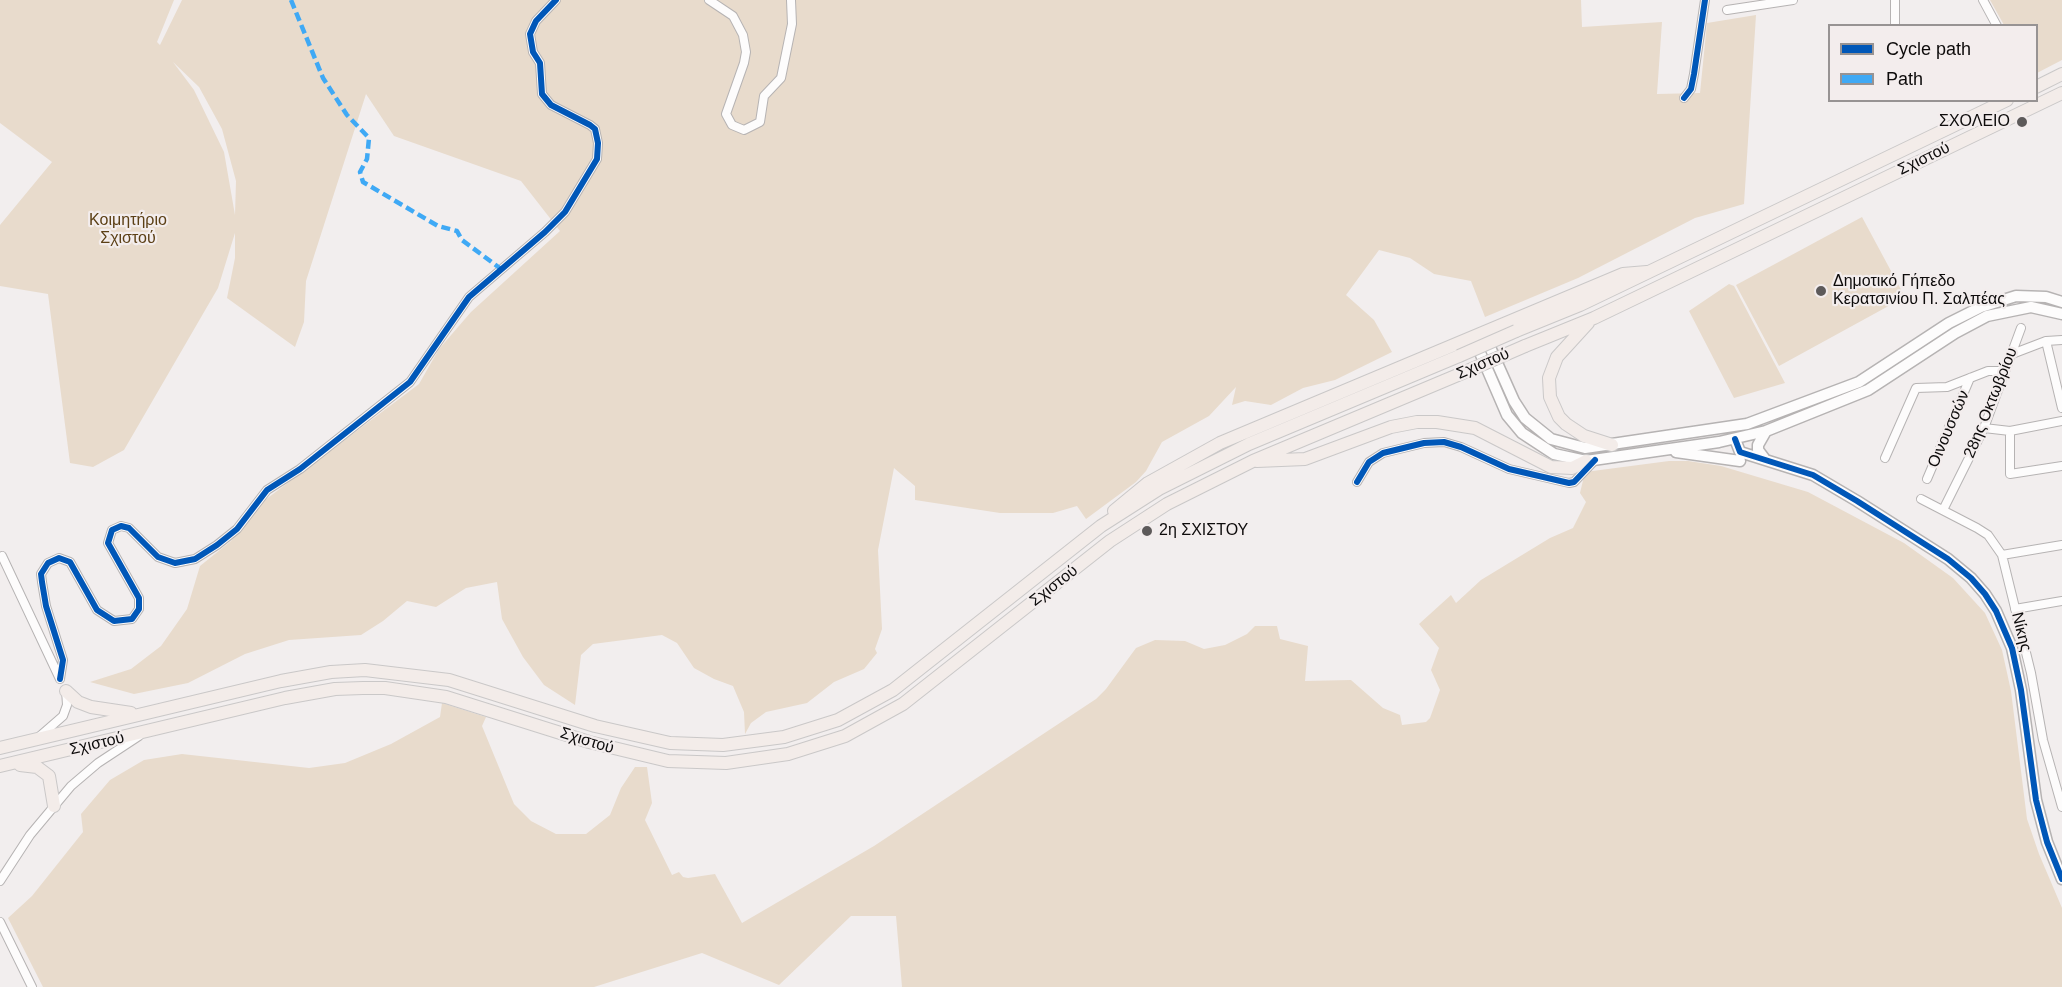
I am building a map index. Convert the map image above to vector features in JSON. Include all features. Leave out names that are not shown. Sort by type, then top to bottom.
[{"type":"main road","points":[[2038,86],[2062,74]]},
{"type":"main road","name":"Σχιστού","points":[[2,766],[308,693],[335,689],[386,688],[446,697],[590,742],[656,759],[697,764],[726,763],[788,754],[845,736],[894,710],[1134,524],[1196,489],[1253,461],[1594,318],[2062,93]]},
{"type":"main road","name":"Σχιστού","points":[[0,748],[304,676],[385,671],[449,680],[595,726],[670,743],[723,746],[784,737],[838,720],[893,690],[1101,526],[1159,489],[1223,456],[1459,356],[1647,272],[2003,102]]},
{"type":"main road","points":[[1101,526],[1135,492],[1186,460],[1623,274],[1647,272]]},
{"type":"main road","points":[[1478,334],[1514,401],[1536,430],[1572,446],[1612,445],[1716,430],[1762,420],[1855,383],[1959,317],[1987,305],[2016,296],[2031,295],[2062,302]]},
{"type":"main road","points":[[1478,334],[1503,406],[1514,425],[1536,445],[1548,452],[1568,459],[1591,460],[1719,442],[1766,431],[1868,390],[1960,330],[1987,316],[2008,309],[2031,307],[2062,314]]},
{"type":"main road","points":[[1594,318],[1557,357],[1549,378],[1550,397],[1559,417],[1566,424],[1584,436],[1612,445]]},
{"type":"main road","points":[[1253,461],[1290,462],[1305,459],[1391,427],[1427,422],[1475,428],[1551,467],[1572,468],[1591,460]]},
{"type":"main road","points":[[1764,458],[1758,450],[1758,445],[1766,431]]},
{"type":"main road","points":[[1735,439],[1740,452],[1813,475],[1903,530],[1948,560],[1971,578],[1985,594],[1996,611],[2012,648],[2021,690],[2036,800],[2047,842],[2062,879]]},
{"type":"main road","points":[[1719,442],[1723,454],[1740,461]]},
{"type":"main road","points":[[1657,450],[1740,461],[1776,463]]},
{"type":"main road","points":[[66,691],[78,702],[98,709],[145,714]]},
{"type":"main road","points":[[2,766],[23,765],[45,771],[51,780],[54,806]]},
{"type":"street","points":[[60,679],[63,660],[46,606],[41,574],[48,563],[59,558],[74,566],[89,600],[109,619],[121,622],[132,619],[139,609],[139,598],[108,543],[112,530],[121,526],[129,528],[158,557],[175,563],[195,559],[217,545],[237,529],[267,490],[300,469],[410,382],[469,297],[546,232],[566,212],[597,159],[598,143],[595,129],[590,124],[551,105],[542,94],[540,63],[533,52],[530,34],[536,21],[556,0]]},
{"type":"street","points":[[709,0],[733,16],[743,35],[746,52],[744,63],[726,114],[732,125],[744,130],[760,122],[764,96],[781,78],[792,24],[790,0]]},
{"type":"street","points":[[1684,98],[1692,81],[1705,0]]},
{"type":"street","points":[[1727,10],[1766,2],[1793,0]]},
{"type":"street","points":[[1895,0],[1895,24]]},
{"type":"street","points":[[1983,0],[1996,24]]},
{"type":"street","name":"28ης Οκτωβρίου","points":[[1943,510],[1984,428],[2021,328]]},
{"type":"street","points":[[2012,354],[2046,341],[2062,340]]},
{"type":"street","points":[[2046,341],[2062,408]]},
{"type":"street","points":[[1885,458],[1913,391],[1921,387],[1947,387],[1988,371],[2005,371]]},
{"type":"street","name":"Οινουσσών","points":[[1928,479],[1970,378]]},
{"type":"street","points":[[1984,428],[2010,431],[2062,421]]},
{"type":"street","points":[[2010,431],[2010,474],[2062,466]]},
{"type":"street","points":[[1357,483],[1369,462],[1383,453],[1424,443],[1444,442],[1461,447],[1509,470],[1569,483],[1574,482],[1591,460]]},
{"type":"street","name":"Νίκης","points":[[1921,499],[1988,535],[2002,555],[2031,673],[2043,740],[2062,807]]},
{"type":"street","points":[[2002,555],[2062,545]]},
{"type":"street","points":[[2,556],[66,691],[67,705],[63,716],[52,728],[33,741]]},
{"type":"street","points":[[2015,609],[2062,601]]},
{"type":"street","points":[[0,881],[30,835],[54,806],[98,763],[149,731]]},
{"type":"street","points":[[0,922],[32,987]]},
{"type":"green space","name":"Κοιμητήριο Σχιστού","points":[[0,0],[174,0],[157,42],[160,45],[182,0],[1581,0],[1582,27],[1662,22],[1657,94],[1700,93],[1707,23],[1756,15],[1744,204],[1695,218],[1578,278],[1485,317],[1471,281],[1434,274],[1410,258],[1379,250],[1346,295],[1374,320],[1392,352],[1335,380],[1303,388],[1271,405],[1245,401],[1232,405],[1236,387],[1209,416],[1162,442],[1146,471],[1136,482],[1086,519],[1077,506],[1053,513],[1000,513],[915,500],[915,486],[894,468],[878,550],[882,629],[875,649],[877,653],[864,669],[834,682],[807,703],[766,712],[751,723],[745,734],[744,712],[733,686],[694,668],[677,643],[662,635],[593,644],[581,655],[575,705],[544,685],[523,657],[502,619],[497,582],[466,588],[436,607],[407,601],[383,621],[361,635],[289,640],[245,654],[188,683],[134,694],[90,682],[131,669],[161,646],[187,609],[200,566],[231,541],[265,500],[419,384],[439,349],[471,312],[560,231],[521,181],[394,136],[366,94],[306,281],[304,322],[295,347],[227,298],[235,258],[235,233],[218,288],[124,450],[93,467],[70,463],[48,294],[0,286],[0,225],[52,162],[0,123]],"holes":[[[173,62],[199,87],[222,129],[236,181],[235,215],[224,152],[194,90]]]},
{"type":"green space","points":[[1990,0],[2062,0],[2062,60],[2038,72],[2038,24],[2003,24]]},
{"type":"green space","name":"Δημοτικό Γήπεδο Κερατσινίου Π. Σαλπέας","points":[[1862,217],[1905,297],[1779,366],[1736,285]]},
{"type":"green space","points":[[1729,284],[1734,286],[1785,383],[1734,398],[1689,311]]},
{"type":"green space","points":[[1669,461],[1688,461],[1721,466],[1808,492],[1904,543],[1953,578],[1985,613],[2002,650],[2011,691],[2027,819],[2062,908],[2062,987],[902,987],[896,916],[851,916],[779,985],[702,953],[594,987],[43,987],[8,918],[32,896],[83,832],[81,814],[110,780],[144,760],[182,754],[309,768],[345,763],[391,744],[440,717],[442,703],[486,717],[482,726],[514,804],[531,821],[556,834],[586,834],[610,815],[621,788],[635,767],[647,767],[652,803],[645,820],[672,875],[679,872],[683,877],[688,878],[715,874],[742,923],[874,846],[1096,699],[1136,648],[1155,640],[1185,641],[1204,649],[1225,645],[1247,634],[1255,626],[1277,626],[1280,639],[1308,646],[1305,681],[1351,680],[1383,708],[1400,715],[1402,725],[1426,722],[1430,718],[1440,690],[1431,670],[1439,648],[1419,624],[1451,595],[1456,603],[1481,580],[1550,538],[1573,528],[1586,502],[1580,493],[1585,472]]},
{"type":"marked path","points":[[291,0],[323,78],[347,115],[369,138],[367,159],[360,172],[363,182],[438,226],[457,231],[462,240],[501,269]]},
{"type":"cycle path","points":[[60,679],[63,660],[46,606],[41,574],[48,563],[59,558],[70,562],[97,610],[114,621],[132,619],[139,609],[139,598],[108,543],[112,530],[121,526],[129,528],[158,557],[175,563],[195,559],[217,545],[237,529],[267,490],[300,469],[410,382],[469,297],[565,212],[597,159],[598,143],[595,129],[551,105],[542,94],[540,63],[533,52],[530,34],[536,21],[556,0]]},
{"type":"cycle path","points":[[1684,98],[1691,89],[1705,0]]},
{"type":"cycle path","points":[[1735,439],[1740,452],[1813,475],[1857,501],[1948,559],[1971,578],[1985,594],[1996,611],[2012,648],[2021,690],[2036,800],[2047,842],[2062,879]]},
{"type":"cycle path","points":[[1357,482],[1369,462],[1383,453],[1424,443],[1444,442],[1461,447],[1509,469],[1569,483],[1574,482],[1595,460]]},
{"type":"place","name":"ΣΧΟΛΕΙΟ","points":[[2022,122]]},
{"type":"place","name":"Δημοτικό Γήπεδο Κερατσινίου Π. Σαλπέας","points":[[1821,291]]},
{"type":"place","name":"2η ΣΧΙΣΤΟΥ","points":[[1147,531]]}]
